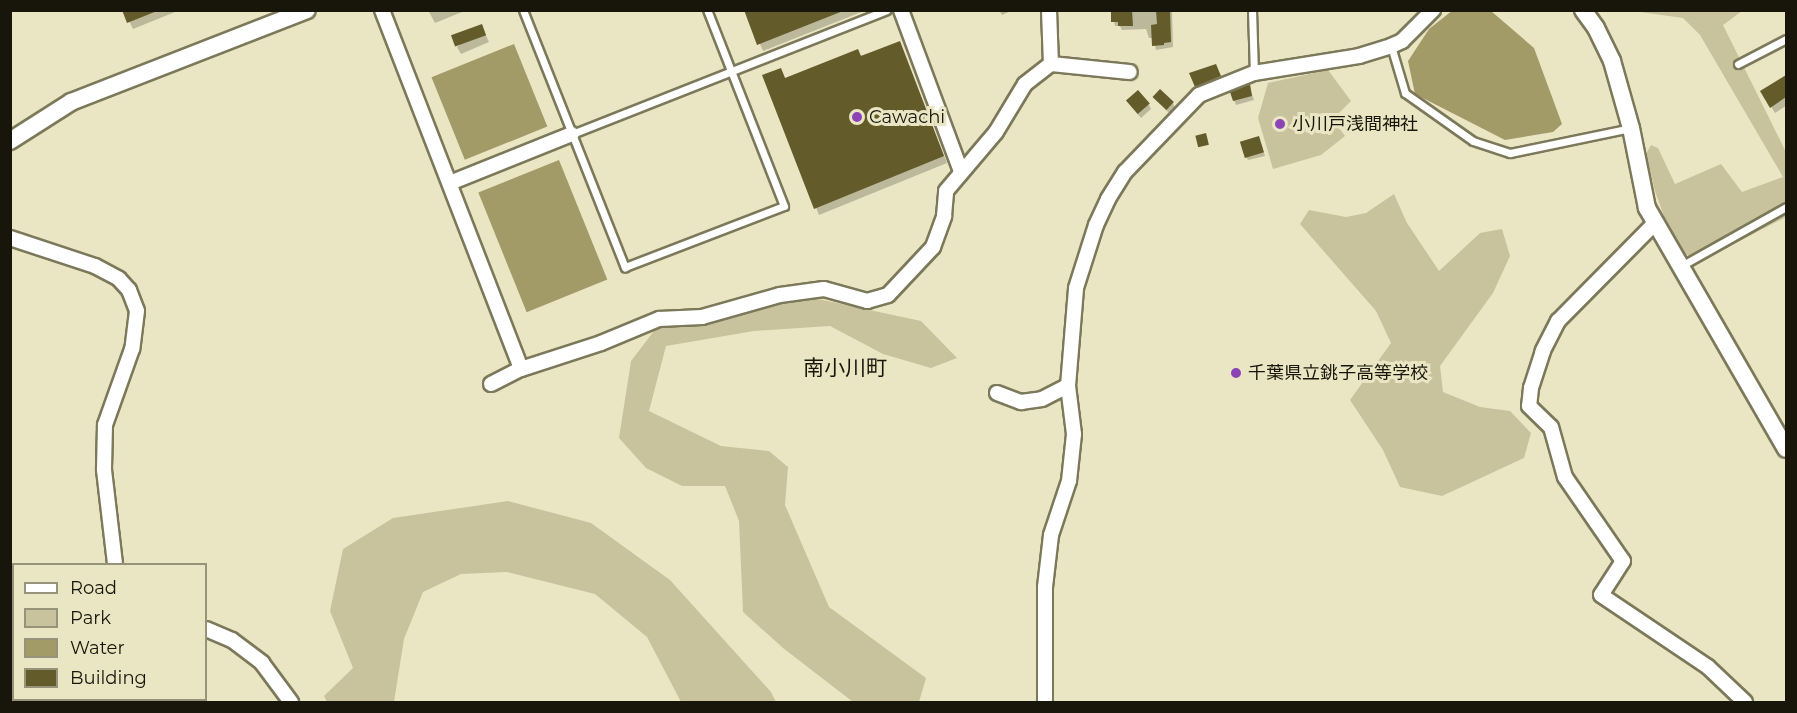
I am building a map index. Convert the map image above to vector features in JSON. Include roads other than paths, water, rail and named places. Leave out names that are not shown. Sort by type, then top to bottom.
[{"type":"street","points":[[10,141],[71,102],[307,10]]},
{"type":"street","points":[[382,10],[522,369]]},
{"type":"street","points":[[901,10],[961,171]]},
{"type":"street","points":[[1049,10],[1051,64]]},
{"type":"street","points":[[1045,702],[1045,587],[1051,535],[1069,481],[1074,434],[1068,386],[1077,288],[1096,225],[1108,199],[1125,172],[1192,101],[1237,78],[1254,73],[1350,58],[1391,46],[1402,41],[1433,10]]},
{"type":"street","points":[[1583,10],[1596,28],[1612,61],[1631,128],[1647,208],[1786,449]]},
{"type":"street","points":[[491,384],[522,369],[601,343],[659,319],[702,317],[780,295],[824,289],[867,300],[888,295],[933,247],[944,216],[946,191],[996,132],[1024,84],[1051,64],[1130,72]]},
{"type":"street","points":[[450,183],[572,134]]},
{"type":"street","points":[[1654,223],[1558,321],[1543,351],[1531,388],[1529,406],[1551,427],[1565,477],[1623,561],[1601,595],[1708,667],[1745,702]]},
{"type":"street","points":[[10,238],[95,266],[119,279],[129,290],[137,311],[132,349],[105,425],[104,470],[115,563]]},
{"type":"street","points":[[997,393],[1021,402],[1042,399],[1068,386]]},
{"type":"street","points":[[207,629],[232,640],[262,663],[291,702]]},
{"type":"lane","points":[[523,10],[625,267],[784,206],[707,10]]},
{"type":"lane","points":[[572,134],[886,10]]},
{"type":"lane","points":[[1252,10],[1254,73]]},
{"type":"lane","points":[[1738,64],[1786,39]]},
{"type":"lane","points":[[1391,46],[1406,93],[1473,141],[1510,153],[1631,128]]},
{"type":"lane","points":[[1681,266],[1786,207]]},
{"type":"water","points":[[1453,10],[1491,11],[1534,48],[1562,124],[1553,132],[1505,140],[1415,94],[1408,61],[1429,29]]},
{"type":"water","points":[[514,44],[547,127],[465,160],[431,77]]},
{"type":"water","points":[[559,160],[607,280],[527,312],[478,193]]},
{"type":"place","name":"Cawachi","points":[[857,117]]},
{"type":"place","name":"小川戸浅間神社","points":[[1280,124]]},
{"type":"place","name":"千葉県立銚子高等学校","points":[[1236,373]]},
{"type":"district","name":"南小川町","points":[[845,368]]}]
